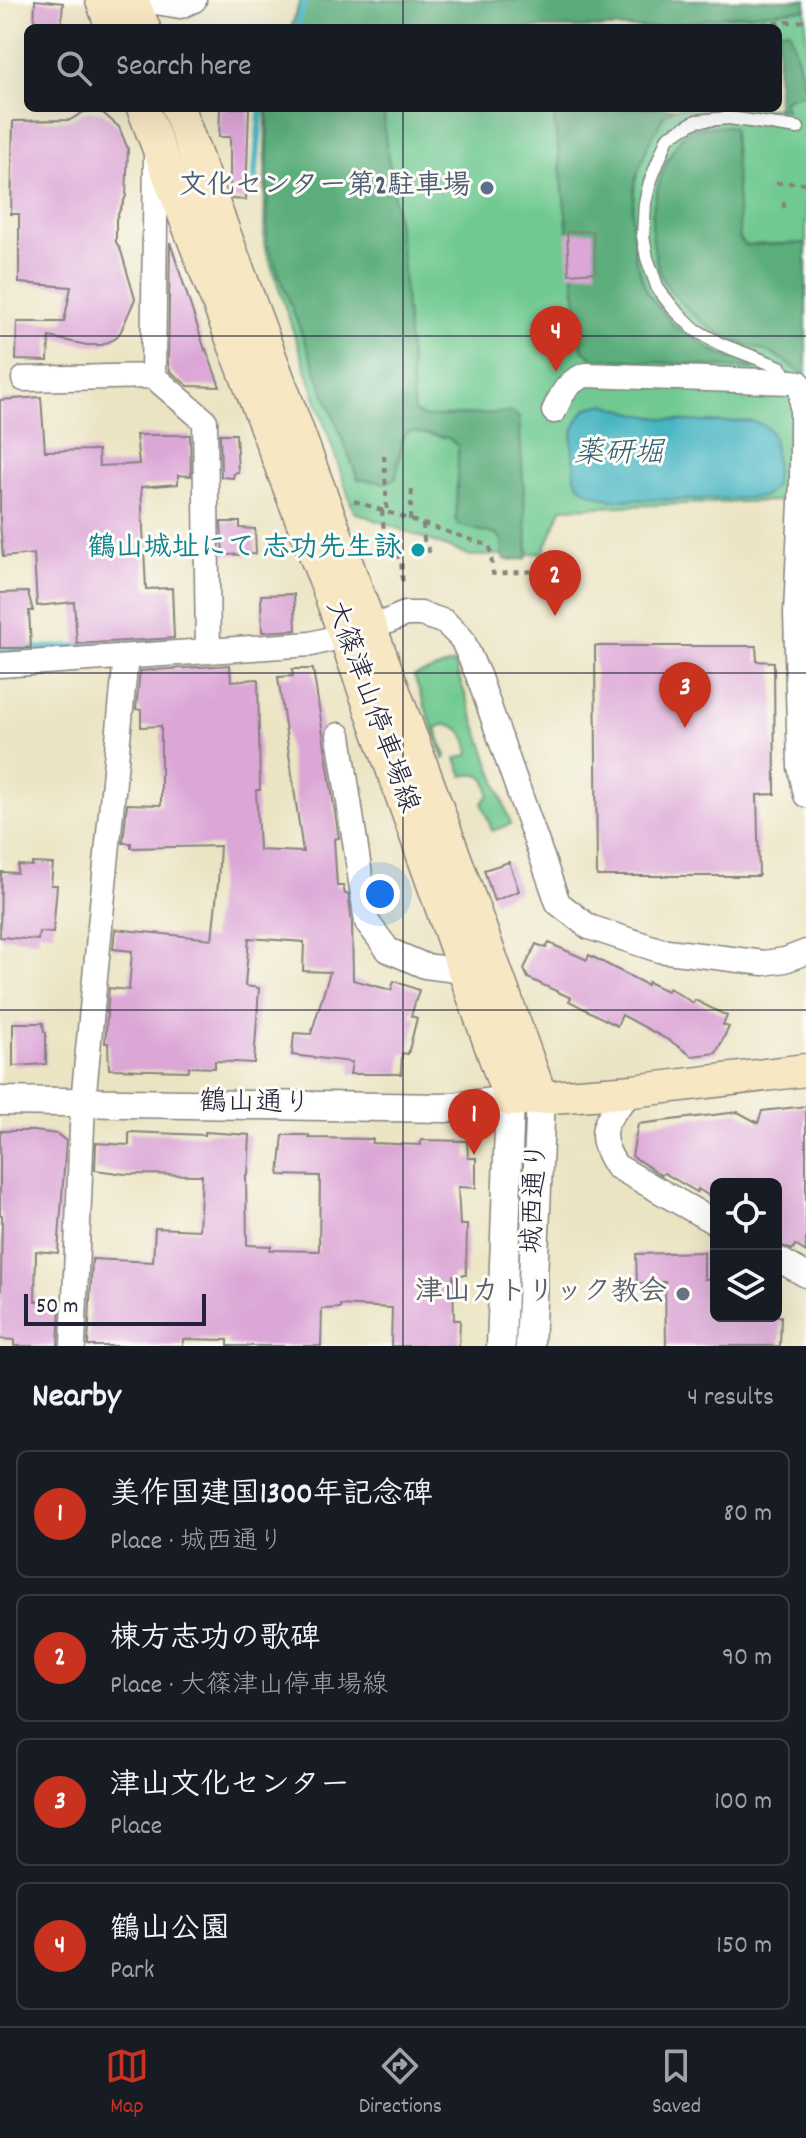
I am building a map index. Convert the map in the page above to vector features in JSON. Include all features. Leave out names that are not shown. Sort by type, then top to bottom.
[{"type":"main road","points":[[102,0],[111,24]]},
{"type":"main road","points":[[132,0],[142,24]]},
{"type":"main road","name":"大篠津山停車場線","points":[[144,112],[357,632],[464,971],[526,1098]]},
{"type":"main road","name":"大篠津山停車場線","points":[[179,112],[357,632],[526,1098]]},
{"type":"main road","points":[[526,1098],[633,1091],[806,1070]]},
{"type":"street","points":[[143,0],[180,6],[194,0]]},
{"type":"street","points":[[153,376],[156,143]]},
{"type":"street","points":[[554,411],[568,384],[586,375],[792,382],[802,387],[802,480],[796,613],[800,767],[806,795]]},
{"type":"street","points":[[24,379],[153,376],[205,421],[208,651]]},
{"type":"street","points":[[0,665],[311,644],[357,632],[405,614],[421,614],[445,622],[462,639],[478,675],[558,903],[589,927],[659,950],[764,963],[785,960],[806,952]]},
{"type":"street","points":[[73,1346],[83,1102],[126,657]]},
{"type":"street","points":[[339,735],[367,922],[388,950],[425,966],[464,971]]},
{"type":"street","points":[[633,1091],[610,1115],[604,1129],[606,1151],[616,1166],[710,1220]]},
{"type":"street","name":"鶴山通り","points":[[0,1101],[445,1108],[526,1098]]},
{"type":"street","name":"城西通り","points":[[501,1346],[526,1098]]},
{"type":"street","name":"城西通り","points":[[526,1098],[530,1346]]},
{"type":"street","points":[[782,1261],[806,1275]]},
{"type":"lane","points":[[792,382],[780,367],[720,344],[694,329],[658,289],[643,236],[650,182],[668,137],[696,121],[729,118],[798,128]]},
{"type":"path","points":[[761,24],[806,21]]},
{"type":"path","points":[[776,183],[806,183]]},
{"type":"path","points":[[784,202],[784,209]]},
{"type":"path","points":[[384,455],[385,543],[401,560],[403,587]]},
{"type":"path","points":[[410,520],[412,488]]},
{"type":"path","points":[[349,501],[490,546],[493,574],[535,571]]},
{"type":"path","points":[[423,524],[424,540],[432,558]]},
{"type":"green space","points":[[300,0],[806,0],[806,9],[677,24],[292,24]]},
{"type":"green space","points":[[806,0],[806,500],[562,508],[543,553],[471,556],[354,512],[264,244],[266,112],[782,112],[782,24],[365,24]]},
{"type":"green space","points":[[790,30],[806,91],[783,101],[786,110],[782,109],[782,31]]},
{"type":"green space","points":[[268,112],[385,112],[384,126],[402,256],[414,412],[425,417],[512,412],[519,418],[528,555],[525,559],[506,560],[502,540],[497,535],[458,525],[458,446],[448,438],[412,431],[403,436],[396,478],[386,483],[358,479],[267,244]]},
{"type":"green space","points":[[553,112],[668,112],[648,145],[635,181],[632,215],[635,257],[647,293],[674,326],[710,349],[756,369],[592,358],[582,349]]},
{"type":"green space","points":[[727,126],[733,128],[740,240],[745,245],[806,243],[806,374],[775,355],[730,338],[698,319],[665,283],[659,271],[652,224],[658,187],[668,159],[682,137],[690,131]]},
{"type":"green space","points":[[454,663],[511,824],[492,831],[482,803],[489,795],[487,783],[478,775],[463,776],[456,759],[470,754],[464,735],[449,725],[436,728],[446,757],[444,759],[414,676]]},
{"type":"water","name":"薬研堀","points":[[605,404],[665,419],[744,421],[765,426],[772,434],[775,485],[760,497],[729,499],[612,500],[588,492],[578,484],[575,476],[573,431],[588,408]]},
{"type":"building","points":[[35,0],[63,3],[61,24],[34,24]]},
{"type":"building","points":[[84,112],[103,113],[119,127],[128,149],[126,196],[116,219],[116,242],[135,299],[115,339],[102,345],[87,345],[49,337],[48,361],[16,360],[17,322],[64,322],[71,287],[19,283],[19,214],[11,214],[13,121],[70,120]]},
{"type":"building","points":[[220,112],[249,112],[246,200],[232,199],[230,137],[219,137]]},
{"type":"building","points":[[593,231],[596,272],[569,274],[567,232]]},
{"type":"building","points":[[170,242],[220,387],[188,386],[170,371]]},
{"type":"building","points":[[41,397],[45,451],[98,450],[99,466],[139,464],[136,435],[190,435],[191,476],[178,475],[178,484],[141,487],[146,589],[172,588],[174,638],[77,644],[74,602],[37,606],[34,554],[3,557],[0,400]]},
{"type":"building","points":[[220,434],[236,434],[238,472],[234,473],[233,478],[221,477]]},
{"type":"building","points":[[221,522],[240,522],[240,528],[255,529],[256,554],[223,555]]},
{"type":"building","points":[[28,592],[33,611],[29,611],[31,648],[0,648],[0,593]]},
{"type":"building","points":[[294,594],[296,630],[262,632],[261,595]]},
{"type":"building","points":[[595,646],[756,646],[757,661],[774,662],[775,794],[757,795],[759,876],[597,876]]},
{"type":"building","points":[[230,665],[231,681],[258,679],[260,790],[256,790],[259,850],[303,852],[278,677],[293,676],[292,669],[313,669],[339,838],[334,839],[337,886],[343,886],[345,894],[348,894],[352,923],[353,980],[391,990],[394,981],[419,990],[411,1016],[417,1018],[408,1054],[402,1053],[401,1074],[350,1074],[352,1062],[292,1055],[294,1033],[311,1034],[330,972],[303,971],[304,942],[249,938],[245,986],[259,988],[254,1063],[215,1061],[215,1068],[189,1067],[189,1071],[109,1069],[108,1043],[105,1043],[109,988],[129,990],[132,951],[113,949],[115,929],[212,939],[218,883],[220,846],[131,848],[131,843],[123,843],[127,804],[161,805],[161,726],[141,727],[141,710],[136,709],[140,671]]},
{"type":"building","points":[[509,862],[519,891],[494,901],[484,870]]},
{"type":"building","points":[[32,863],[53,864],[51,885],[57,885],[53,933],[39,932],[38,940],[0,937],[1,872],[17,873],[18,865],[32,866]]},
{"type":"building","points":[[549,943],[587,960],[589,955],[647,985],[648,982],[667,991],[669,988],[693,1003],[695,1000],[727,1016],[723,1025],[729,1027],[716,1053],[692,1056],[622,1015],[617,1026],[569,1001],[571,998],[528,978],[524,969],[536,944],[546,948]]},
{"type":"building","points":[[13,1023],[43,1023],[46,1064],[13,1066]]},
{"type":"building","points":[[806,1106],[806,1252],[795,1245],[792,1250],[782,1246],[782,1178],[710,1178],[710,1196],[664,1173],[661,1175],[632,1156],[638,1124],[738,1112],[758,1123],[762,1111]]},
{"type":"building","points":[[0,1131],[57,1134],[66,1141],[58,1253],[36,1251],[35,1301],[60,1303],[58,1346],[14,1346],[14,1340],[0,1339]]},
{"type":"building","points":[[129,1132],[250,1135],[246,1175],[247,1245],[271,1246],[270,1250],[319,1251],[320,1176],[279,1175],[283,1135],[373,1139],[372,1143],[421,1145],[421,1140],[467,1141],[468,1158],[476,1158],[476,1188],[458,1187],[460,1225],[467,1225],[466,1275],[453,1275],[454,1320],[460,1320],[459,1346],[391,1346],[392,1308],[340,1305],[340,1308],[322,1309],[321,1346],[228,1346],[228,1340],[183,1339],[183,1346],[88,1346],[92,1259],[153,1262],[155,1228],[199,1230],[202,1175],[125,1174],[95,1170],[96,1143],[129,1145]]},
{"type":"building","points":[[704,1252],[704,1279],[710,1279],[710,1322],[781,1322],[780,1346],[666,1346],[665,1282],[637,1283],[636,1254]]},
{"type":"waterway","points":[[297,24],[305,0]]},
{"type":"waterway","points":[[255,178],[261,112]]},
{"type":"waterway","points":[[0,651],[174,641]]},
{"type":"place","name":"文化センター第2駐車場","points":[[487,188]]},
{"type":"place","name":"鶴山公園","points":[[556,372]]},
{"type":"place","name":"鶴山城址にて 志功先生詠","points":[[418,550]]},
{"type":"place","name":"棟方志功の歌碑","points":[[555,616]]},
{"type":"place","name":"津山文化センター","points":[[685,728]]},
{"type":"place","name":"美作国建国1300年記念碑","points":[[474,1155]]},
{"type":"place","name":"津山カトリック教会","points":[[683,1294]]}]
